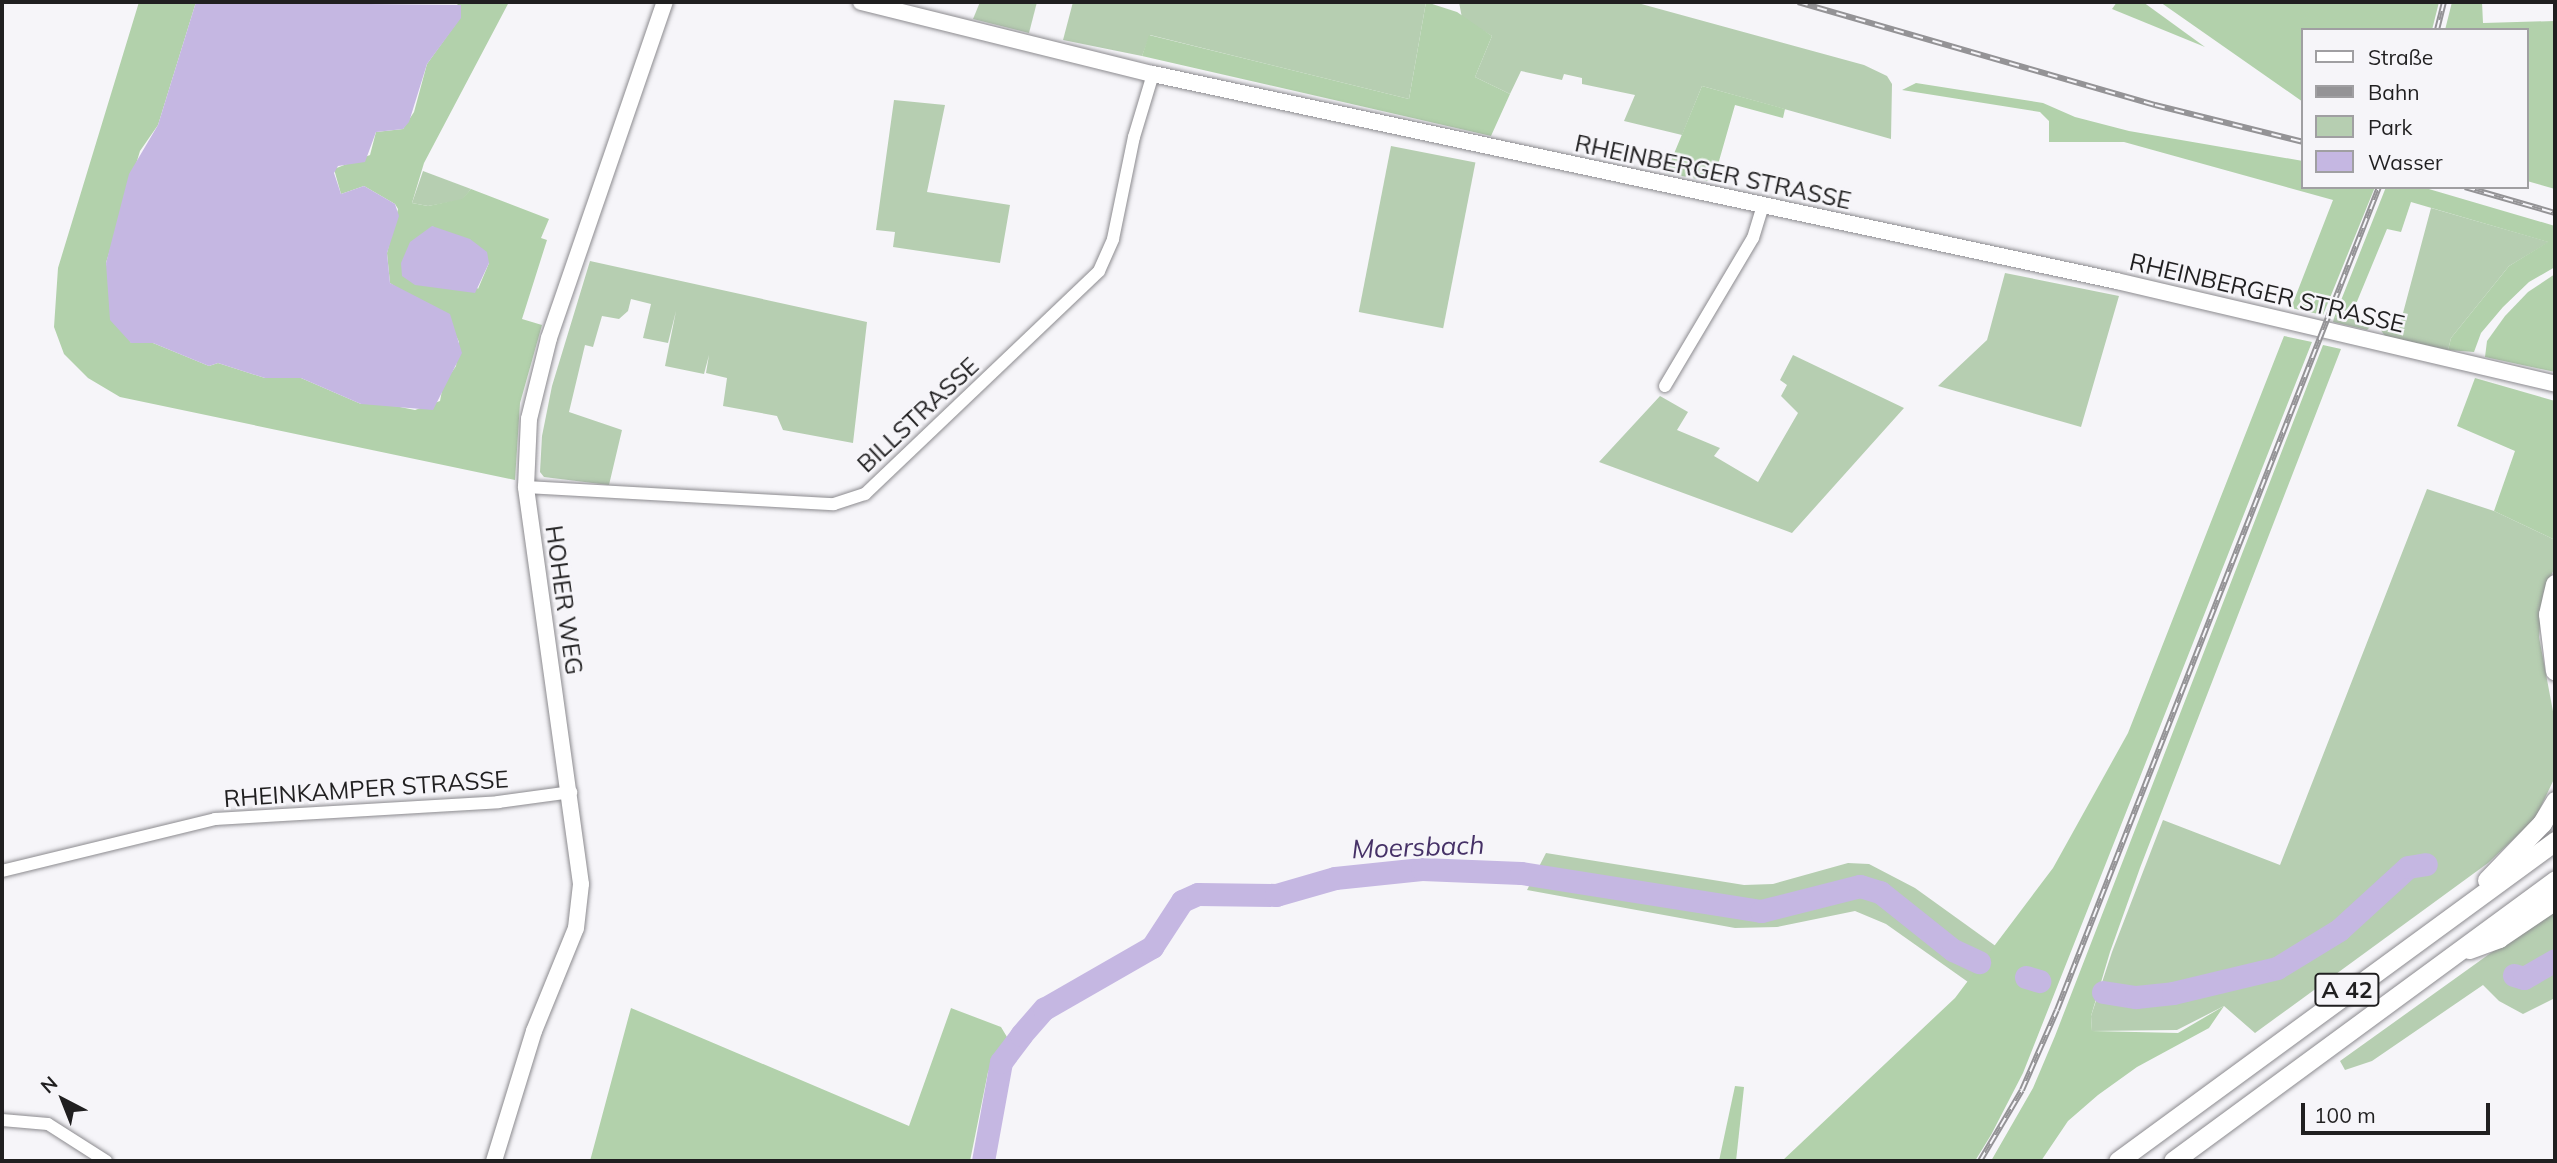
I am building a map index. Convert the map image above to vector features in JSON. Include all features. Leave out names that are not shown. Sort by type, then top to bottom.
[{"type":"highway","points":[[2555,584],[2549,614],[2555,671]]},
{"type":"highway","points":[[2468,902],[2542,823],[2555,801]]},
{"type":"highway","name":"A 42","points":[[2118,1161],[2468,902],[2555,841]]},
{"type":"highway","name":"A 42","points":[[2172,1161],[2445,958],[2555,880]]},
{"type":"highway","points":[[2445,958],[2499,938],[2555,900]]},
{"type":"main road","name":"HOHER WEG","points":[[494,1161],[534,1031],[576,928],[581,884],[571,792],[526,487],[529,419],[539,370],[666,2]]},
{"type":"main road","name":"HOHER WEG","points":[[652,49],[678,2]]},
{"type":"main road","name":"RHEINBERGER STRASSE","points":[[861,2],[1153,74],[2117,281],[2555,384]]},
{"type":"street","name":"BILLSTRASSE","points":[[526,487],[834,504],[865,495],[1098,271],[1113,239],[1134,137],[1153,74]]},
{"type":"street","points":[[1665,386],[1753,238],[1763,206]]},
{"type":"street","name":"RHEINKAMPER STRASSE","points":[[2,871],[215,819],[498,802],[571,792]]},
{"type":"street","points":[[2,1120],[48,1124],[106,1161]]},
{"type":"green space","points":[[139,2],[196,2],[158,125],[140,151],[106,263],[131,343],[153,343],[209,366],[218,363],[265,378],[301,378],[361,404],[380,403],[415,410],[440,401],[443,385],[456,366],[459,342],[451,325],[390,283],[387,253],[398,209],[395,204],[364,186],[341,194],[334,169],[370,155],[376,132],[403,129],[414,112],[427,64],[460,18],[457,2],[509,2],[424,163],[412,203],[428,206],[462,199],[471,189],[549,219],[541,238],[547,240],[522,319],[542,325],[520,403],[515,480],[120,397],[88,378],[64,354],[54,327],[58,268]],"holes":[[[432,226],[489,263],[478,289]]]},
{"type":"green space","points":[[980,2],[1037,2],[1029,33],[973,19]]},
{"type":"green space","points":[[1073,2],[1426,2],[1409,99],[1150,35],[1142,56],[1063,40]]},
{"type":"green space","points":[[1426,2],[1457,12],[1492,36],[1475,77],[1510,94],[1491,136],[1142,56],[1149,35],[1409,99]]},
{"type":"green space","points":[[1459,2],[1634,2],[1864,65],[1887,76],[1892,84],[1891,139],[1702,86],[1682,135],[1624,121],[1635,95],[1582,84],[1582,78],[1564,74],[1562,80],[1521,71],[1510,94],[1475,77],[1492,36],[1462,18]]},
{"type":"green space","points":[[2117,2],[2143,2],[2205,47],[2112,9]]},
{"type":"green space","points":[[2160,2],[2439,2],[2432,28],[2302,28],[2302,101]]},
{"type":"green space","points":[[2452,2],[2482,2],[2483,23],[2555,21],[2555,189],[2529,182],[2529,28],[2446,28]]},
{"type":"green space","points":[[1916,83],[2043,103],[2075,117],[2129,131],[2302,161],[2302,189],[2374,189],[2323,315],[2291,308],[2333,200],[2124,142],[2049,142],[2049,121],[2040,112],[1902,90]]},
{"type":"green space","points":[[1702,86],[1785,109],[1783,118],[1735,105],[1713,182],[1666,173]]},
{"type":"green space","points":[[894,100],[945,105],[927,192],[1010,205],[1000,263],[893,247],[895,232],[876,230]]},
{"type":"green space","points":[[1391,146],[1475,162],[1443,328],[1359,312]]},
{"type":"green space","points":[[423,171],[471,189],[462,200],[428,206],[412,203]]},
{"type":"green space","points":[[2385,189],[2429,189],[2555,226],[2555,267],[2529,282],[2503,307],[2481,333],[2474,352],[2448,350],[2451,338],[2509,266],[2548,242],[2411,202],[2401,232],[2387,229],[2351,316],[2334,318]]},
{"type":"green space","points":[[2431,208],[2549,242],[2509,266],[2451,338],[2448,350],[2385,336],[2380,329],[2381,324],[2399,328]]},
{"type":"green space","points":[[590,261],[867,322],[853,443],[783,430],[777,416],[723,406],[727,378],[706,373],[709,355],[704,374],[665,366],[676,311],[668,343],[643,338],[651,304],[631,299],[628,311],[619,319],[602,316],[593,347],[585,345],[569,412],[622,430],[609,485],[544,477],[540,472],[542,436],[552,386]]},
{"type":"green space","points":[[2005,273],[2119,296],[2081,427],[1938,386],[1987,340]]},
{"type":"green space","points":[[2555,274],[2555,372],[2485,357],[2487,341],[2505,316],[2528,292]]},
{"type":"green space","points":[[2351,316],[2373,322],[2372,325],[2367,330],[2333,322],[2334,318]]},
{"type":"green space","points":[[2284,336],[2312,342],[2023,1073],[1991,1135],[1975,1161],[1782,1161],[1955,998],[2053,868],[2128,733]]},
{"type":"green space","points":[[2323,345],[2341,349],[2140,868],[2091,1016],[2092,1031],[2178,1033],[2224,1006],[2209,1028],[2137,1067],[2098,1095],[2068,1121],[2041,1161],[1991,1161],[2033,1088],[2055,1036]]},
{"type":"green space","points":[[1793,355],[1904,408],[1792,533],[1599,462],[1660,396],[1688,412],[1677,430],[1720,448],[1714,456],[1758,482],[1798,413],[1781,396],[1787,385],[1780,380]]},
{"type":"green space","points":[[2475,378],[2555,401],[2555,540],[2494,511],[2515,451],[2457,426]]},
{"type":"green space","points":[[2427,489],[2494,511],[2555,540],[2555,567],[2543,594],[2539,637],[2555,722],[2555,777],[2535,819],[2488,863],[2255,1033],[2224,1006],[2177,1030],[2092,1031],[2091,1016],[2112,952],[2163,820],[2280,865]]},
{"type":"green space","points":[[1546,853],[1744,885],[1773,884],[1848,863],[1869,864],[1915,888],[1997,947],[1968,982],[1886,924],[1855,911],[1777,927],[1735,928],[1527,890]]},
{"type":"green space","points":[[2555,907],[2555,998],[2523,1014],[2499,1001],[2483,985],[2372,1061],[2345,1070],[2340,1061]]},
{"type":"green space","points":[[631,1008],[909,1126],[951,1008],[1001,1027],[1007,1037],[988,1072],[970,1161],[590,1161]]},
{"type":"green space","points":[[1735,1086],[1744,1087],[1736,1161],[1719,1161]]},
{"type":"water","points":[[196,2],[461,5],[461,18],[427,64],[409,122],[403,129],[376,132],[365,162],[338,166],[334,173],[341,194],[364,186],[395,204],[399,216],[387,253],[390,283],[450,314],[462,353],[433,410],[361,404],[301,378],[265,378],[218,363],[209,366],[153,343],[131,343],[110,320],[106,263],[129,174],[158,125]]},
{"type":"water","points":[[432,226],[470,239],[487,252],[489,263],[475,293],[415,285],[402,276],[401,263],[410,242]]},
{"type":"waterway","name":"Moersbach","points":[[2103,992],[2136,997],[2173,993],[2277,968],[2339,930],[2408,867],[2426,864]]},
{"type":"waterway","name":"Moersbach","points":[[983,1161],[1001,1062],[1021,1035],[1044,1009],[1152,947],[1182,901],[1198,894],[1276,895],[1335,878],[1422,869],[1521,873],[1761,911],[1860,886],[1880,892],[1953,950],[1979,962]]},
{"type":"waterway","name":"Moersbach","points":[[2514,975],[2524,978],[2555,960]]},
{"type":"waterway","name":"Moersbach","points":[[2026,977],[2039,981]]},
{"type":"railway","points":[[1798,2],[2155,105],[2302,142]]},
{"type":"railway","points":[[2438,28],[2444,2]]},
{"type":"railway","points":[[1980,1161],[2022,1090],[2057,1010],[2378,189]]},
{"type":"railway","points":[[2472,189],[2555,213]]}]
